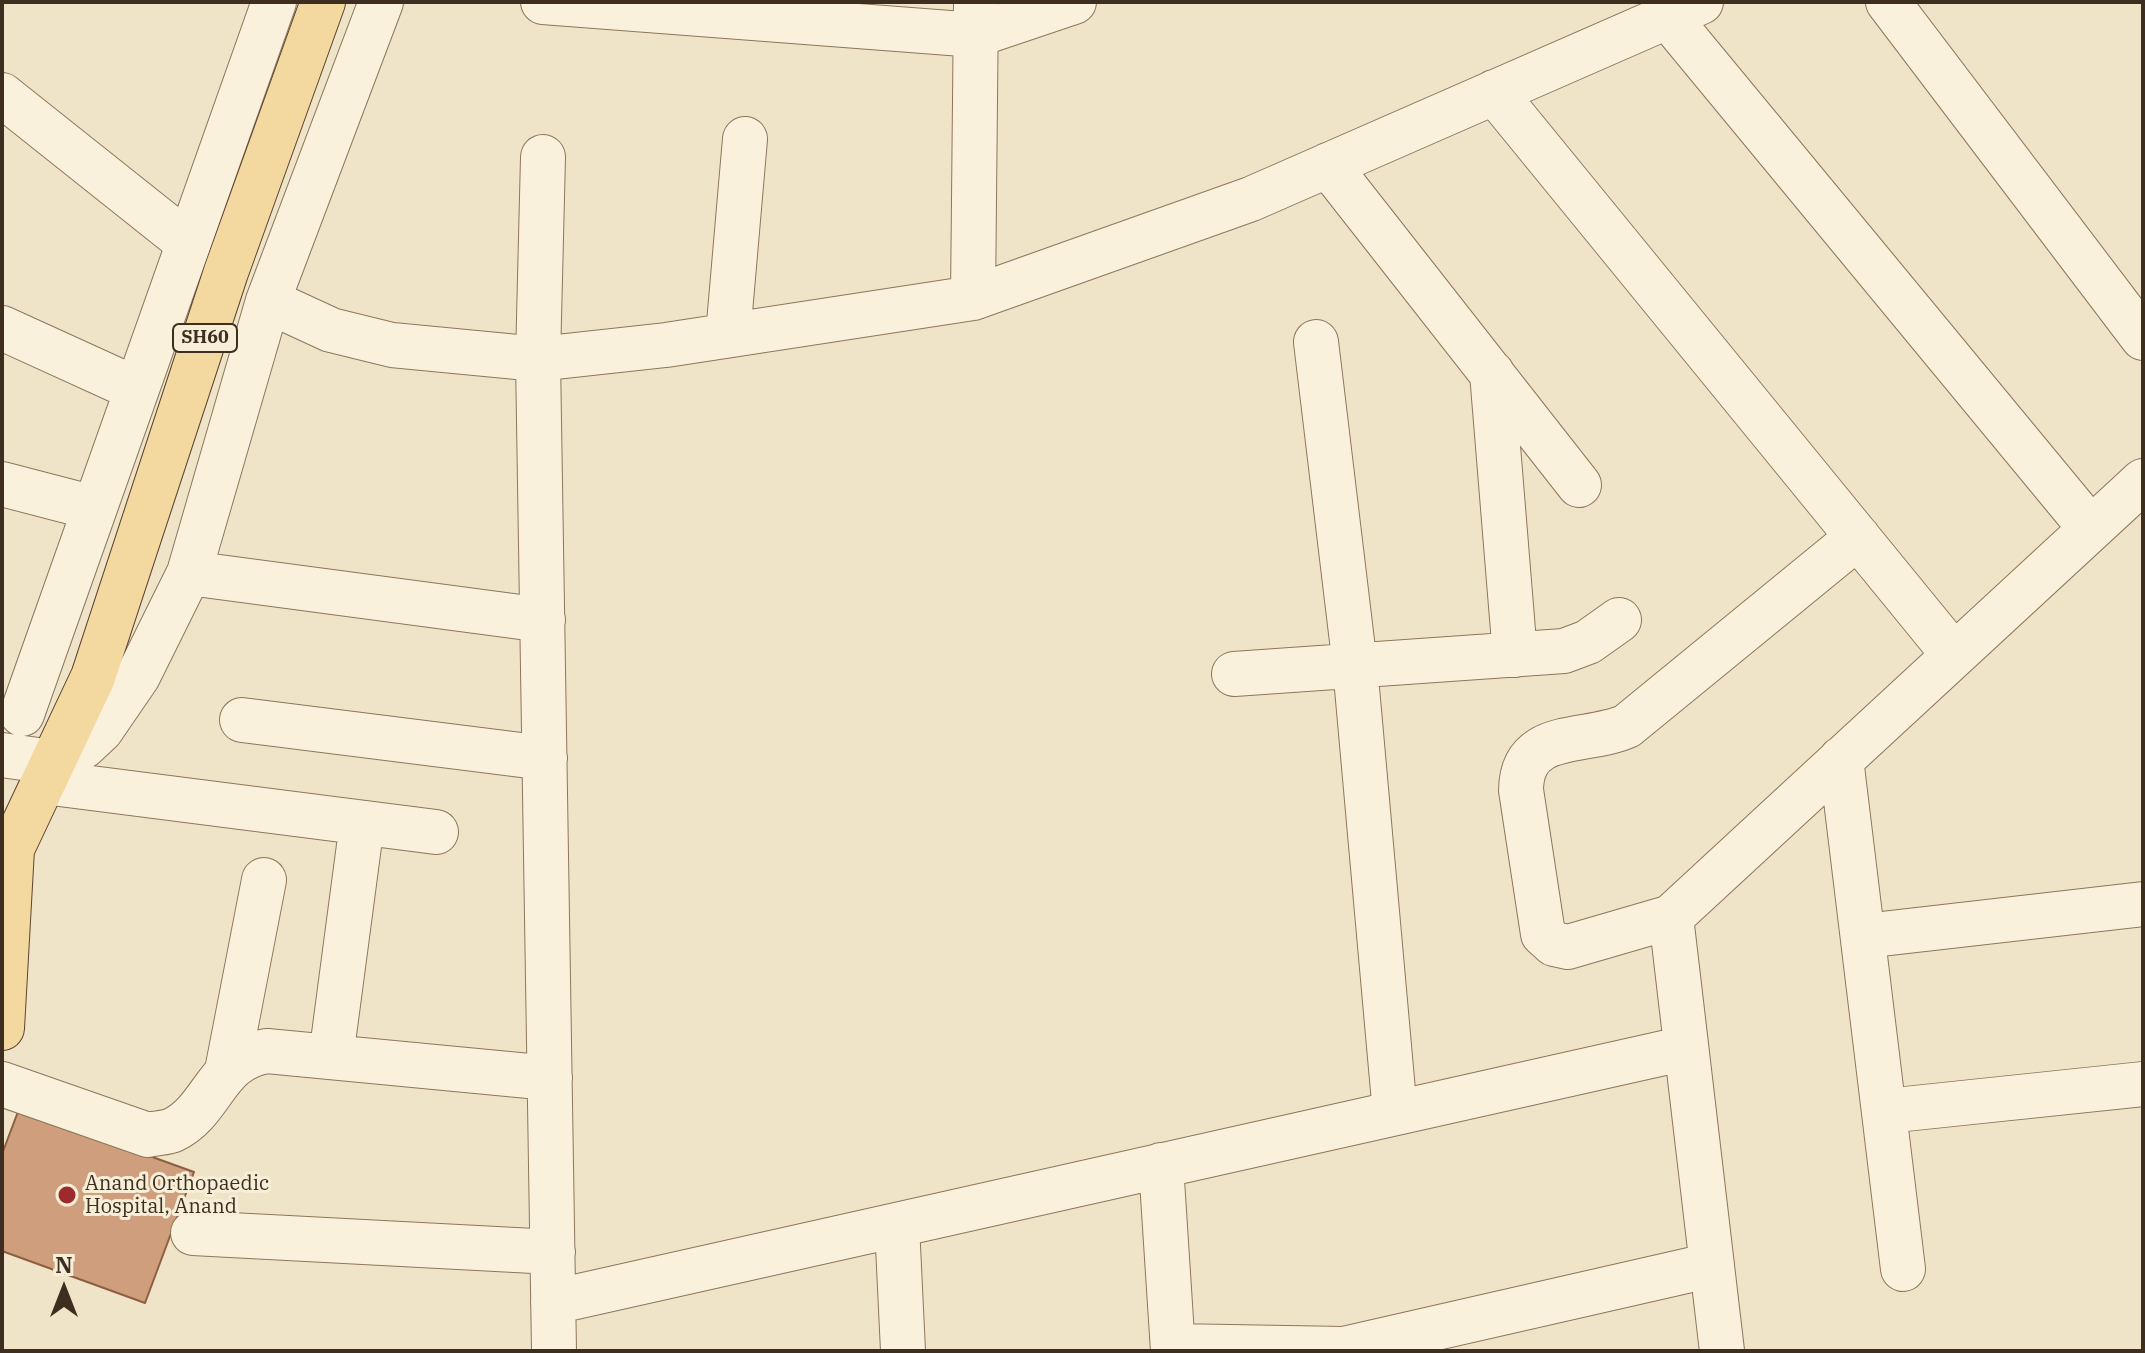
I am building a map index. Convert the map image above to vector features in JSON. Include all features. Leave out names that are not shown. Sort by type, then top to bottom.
[{"type":"main road","name":"SH60","points":[[2,1028],[7,860],[93,677],[226,272],[323,2]]},
{"type":"street","points":[[71,723],[12,713],[94,508],[274,2]]},
{"type":"street","points":[[48,772],[101,730],[138,676],[189,573],[268,301],[381,2]]},
{"type":"street","points":[[543,2],[976,18],[1074,2]]},
{"type":"street","points":[[1888,2],[2143,338]]},
{"type":"street","points":[[268,301],[331,330],[392,345],[538,359],[728,335],[973,298],[1251,199],[1685,9],[2091,529]]},
{"type":"street","points":[[973,298],[976,18]]},
{"type":"street","points":[[1494,92],[1954,655]]},
{"type":"street","points":[[2,95],[188,243]]},
{"type":"street","points":[[728,335],[745,139]]},
{"type":"street","points":[[543,157],[538,359],[554,1351]]},
{"type":"street","points":[[1328,165],[1579,485]]},
{"type":"street","points":[[2,328],[136,389]]},
{"type":"street","points":[[1316,342],[1355,666],[1395,1113]]},
{"type":"street","points":[[1492,373],[1515,655]]},
{"type":"street","points":[[1858,537],[1627,726],[1606,735],[1561,740],[1536,750],[1521,769],[1521,790],[1543,934],[1554,944],[1568,947],[1671,917],[2143,481]]},
{"type":"street","points":[[2,484],[94,508]]},
{"type":"street","points":[[189,573],[543,620]]},
{"type":"street","points":[[1234,674],[1564,651],[1588,642],[1619,620]]},
{"type":"street","points":[[242,720],[545,758]]},
{"type":"street","points":[[2,755],[48,772],[362,823],[436,832]]},
{"type":"street","points":[[1841,759],[1903,1269]]},
{"type":"street","points":[[331,1057],[362,823]]},
{"type":"street","points":[[227,1071],[264,880]]},
{"type":"street","points":[[1864,936],[2143,904]]},
{"type":"street","points":[[1671,917],[1722,1351]]},
{"type":"street","points":[[553,1302],[1686,1048]]},
{"type":"street","points":[[2,1084],[148,1135],[173,1130],[196,1110],[227,1071],[247,1054],[267,1051],[550,1078]]},
{"type":"street","points":[[1886,1111],[2143,1084]]},
{"type":"street","points":[[1161,1165],[1173,1348],[1344,1349],[1712,1265]]},
{"type":"street","points":[[897,1225],[903,1351]]},
{"type":"street","points":[[193,1233],[553,1252]]},
{"type":"building","points":[[19,1109],[194,1172],[145,1303],[2,1251],[2,1154]]},
{"type":"place","name":"Anand Orthopaedic Hospital, Anand","points":[[67,1195]]}]
